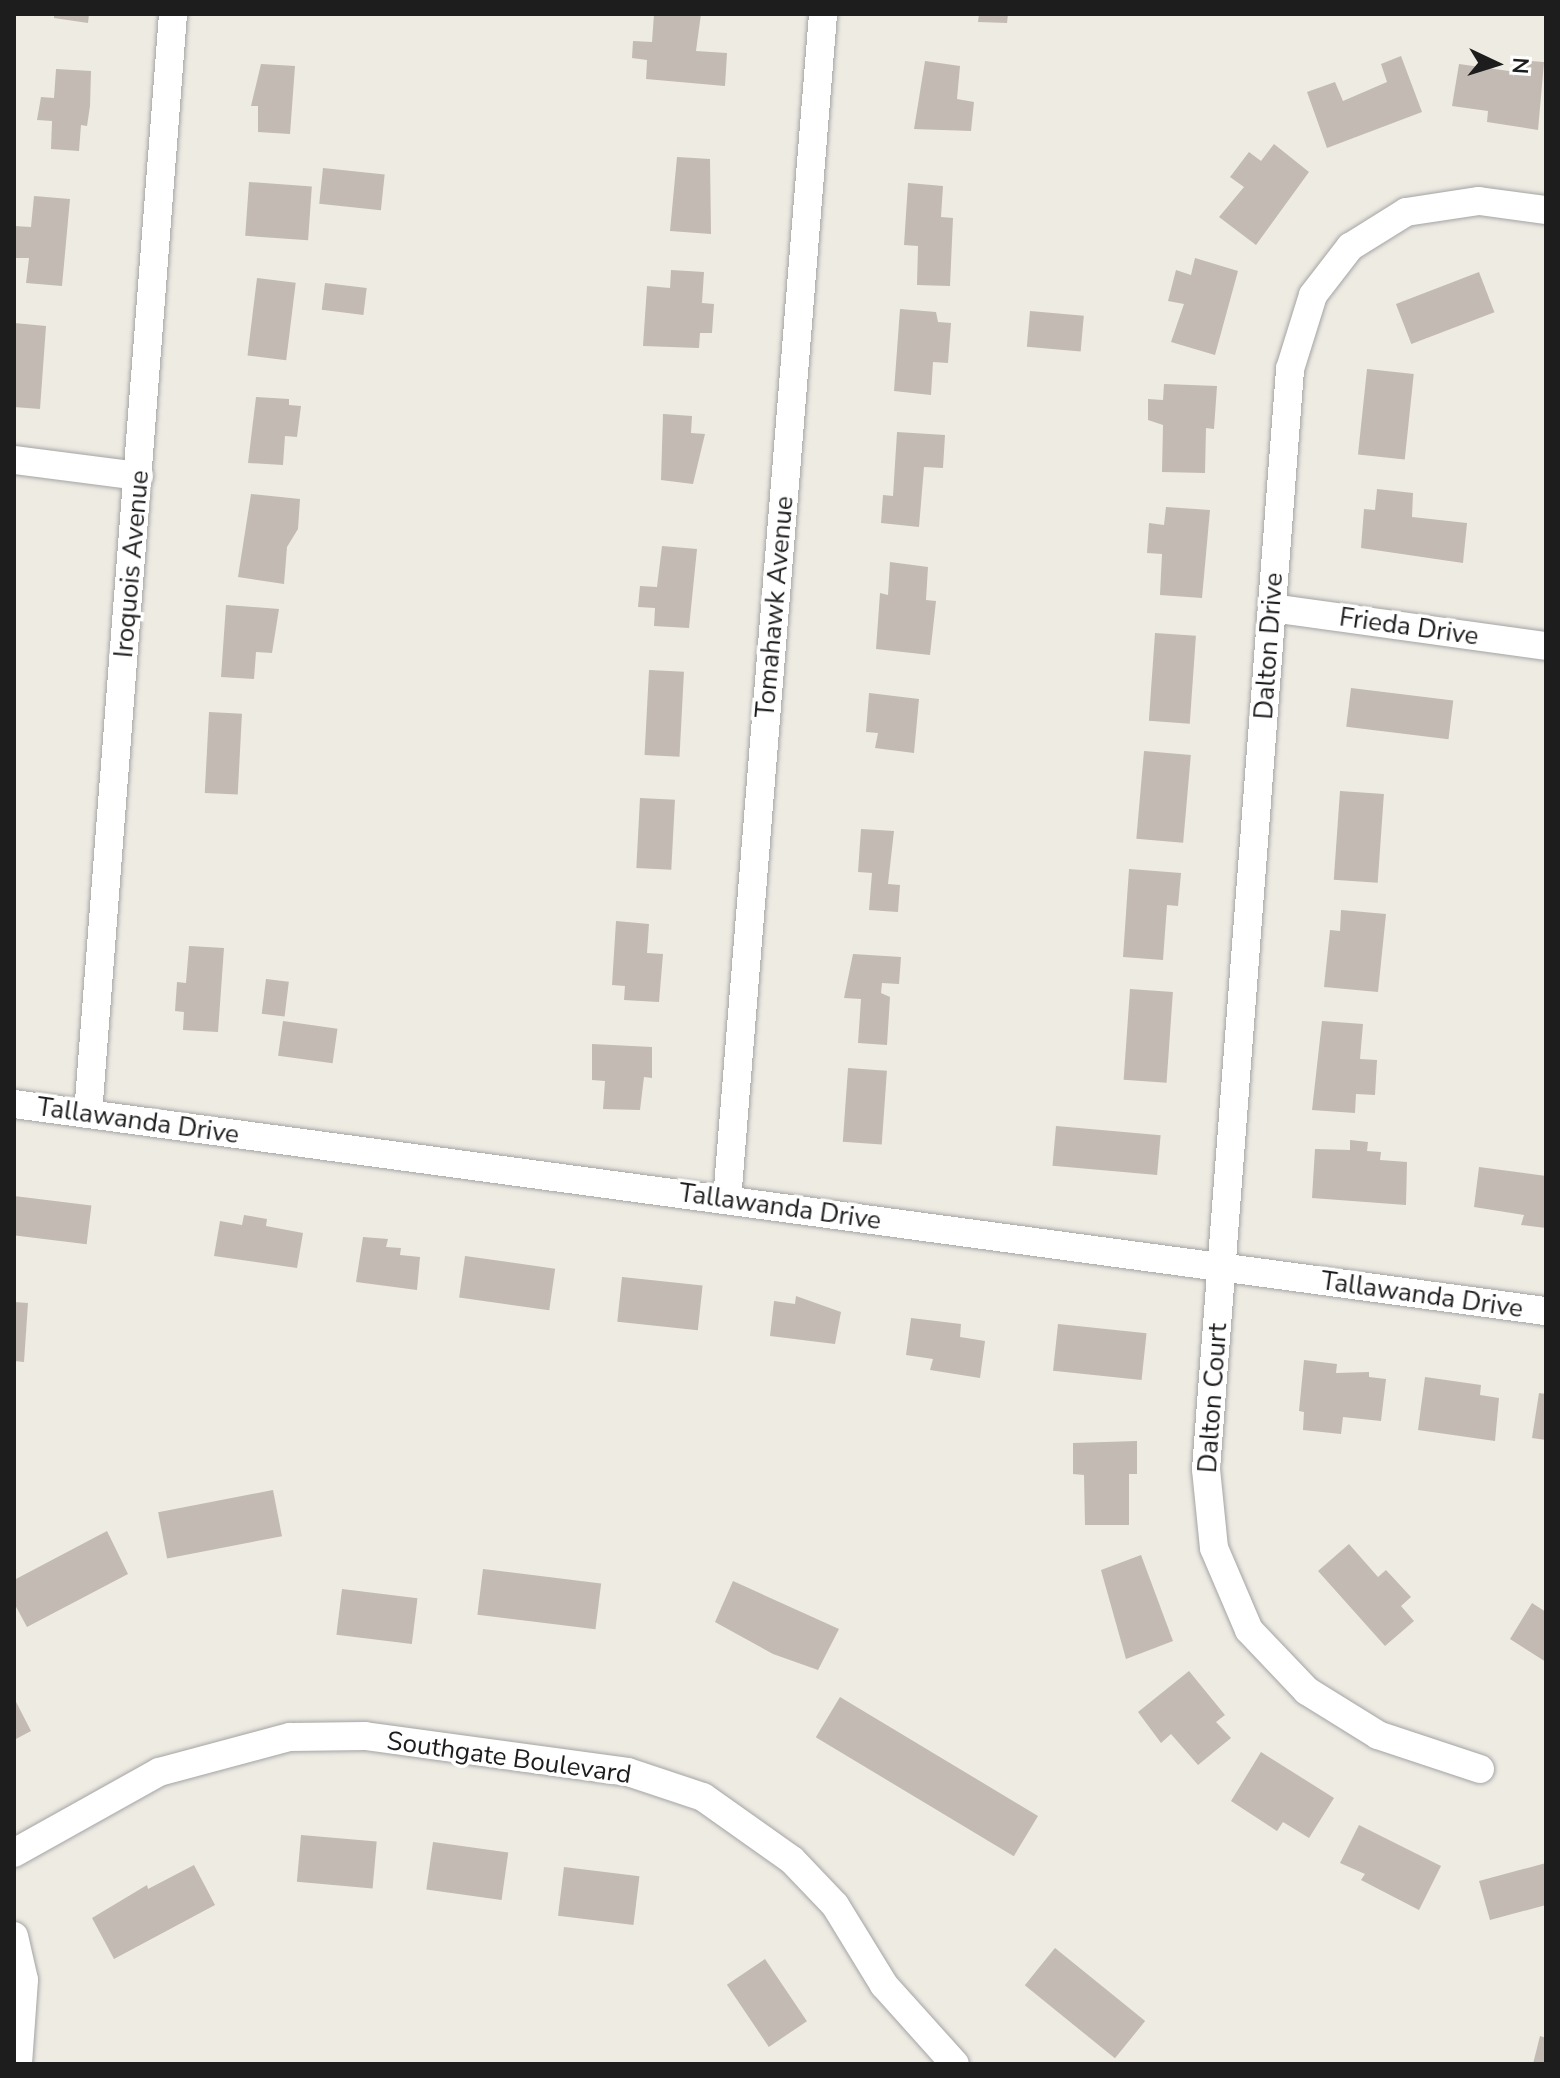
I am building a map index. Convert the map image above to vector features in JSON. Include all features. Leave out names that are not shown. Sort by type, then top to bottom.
[{"type":"street","name":"Iroquois Avenue","points":[[88,1114],[173,14]]},
{"type":"street","name":"Tomahawk Avenue","points":[[727,1200],[823,14]]},
{"type":"street","name":"Dalton Drive","points":[[1223,1268],[1290,369],[1313,295],[1350,247],[1406,212],[1479,201],[1546,210]]},
{"type":"street","points":[[14,460],[139,476]]},
{"type":"street","name":"Frieda Drive","points":[[1272,608],[1546,646]]},
{"type":"street","name":"Tallawanda Drive","points":[[14,1104],[1546,1311]]},
{"type":"street","name":"Dalton Court","points":[[1223,1268],[1206,1469],[1214,1548],[1249,1630],[1307,1691],[1378,1735],[1480,1769]]},
{"type":"street","name":"Southgate Boulevard","points":[[14,1853],[159,1772],[290,1737],[365,1736],[628,1772],[703,1797],[792,1860],[835,1905],[884,1985],[955,2064]]},
{"type":"street","points":[[14,1936],[24,1980],[18,2064]]},
{"type":"building","points":[[54,14],[89,14],[88,23],[54,18]]},
{"type":"building","points":[[654,14],[701,14],[696,51],[727,53],[725,86],[646,79],[647,60],[632,58],[633,41],[652,42]]},
{"type":"building","points":[[979,14],[1008,14],[1007,23],[978,22]]},
{"type":"building","points":[[1401,56],[1422,112],[1327,148],[1307,92],[1335,82],[1343,101],[1387,82],[1381,64]]},
{"type":"building","points":[[1517,60],[1544,62],[1538,130],[1487,122],[1488,111],[1452,106],[1459,64],[1516,72]]},
{"type":"building","points":[[925,61],[960,66],[957,99],[974,102],[971,131],[914,129]]},
{"type":"building","points":[[261,64],[295,66],[290,134],[258,132],[258,106],[251,106]]},
{"type":"building","points":[[56,69],[91,71],[87,126],[81,125],[79,151],[51,149],[52,121],[37,120],[41,97],[54,98]]},
{"type":"building","points":[[1274,144],[1309,172],[1256,245],[1219,217],[1244,187],[1230,177],[1249,152],[1261,161]]},
{"type":"building","points":[[677,157],[710,159],[711,234],[670,231]]},
{"type":"building","points":[[323,168],[385,174],[381,210],[319,204]]},
{"type":"building","points":[[249,182],[312,186],[308,240],[245,236]]},
{"type":"building","points":[[908,183],[943,186],[941,217],[953,218],[950,286],[917,285],[918,246],[904,245]]},
{"type":"building","points":[[34,196],[70,199],[62,286],[26,283],[29,258],[14,258],[14,226],[31,227]]},
{"type":"building","points":[[1195,258],[1238,271],[1215,355],[1171,342],[1184,304],[1168,301],[1176,270],[1191,275]]},
{"type":"building","points":[[671,270],[704,272],[702,303],[714,304],[712,333],[700,333],[699,348],[643,346],[647,286],[670,288]]},
{"type":"building","points":[[1479,272],[1494,312],[1411,344],[1396,304]]},
{"type":"building","points":[[257,278],[296,283],[286,360],[247,355]]},
{"type":"building","points":[[325,283],[367,288],[363,315],[322,310]]},
{"type":"building","points":[[900,309],[936,312],[938,322],[951,323],[948,363],[933,362],[931,395],[894,391]]},
{"type":"building","points":[[1030,311],[1084,316],[1081,352],[1027,347]]},
{"type":"building","points":[[14,323],[46,326],[40,409],[14,407]]},
{"type":"building","points":[[1367,369],[1414,374],[1405,459],[1358,455]]},
{"type":"building","points":[[1164,384],[1217,386],[1214,429],[1206,428],[1205,473],[1162,472],[1163,425],[1148,420],[1148,399],[1163,400]]},
{"type":"building","points":[[256,397],[289,399],[289,405],[301,406],[297,437],[285,436],[283,465],[248,463]]},
{"type":"building","points":[[663,414],[692,416],[691,433],[705,434],[693,484],[661,480]]},
{"type":"building","points":[[897,432],[945,435],[943,468],[924,467],[919,527],[881,523],[883,495],[893,496]]},
{"type":"building","points":[[1377,489],[1413,493],[1412,517],[1467,523],[1463,563],[1361,548],[1364,509],[1375,510]]},
{"type":"building","points":[[251,494],[300,499],[298,529],[287,547],[284,584],[238,577]]},
{"type":"building","points":[[1166,507],[1210,510],[1202,598],[1160,595],[1162,554],[1147,553],[1149,523],[1164,525]]},
{"type":"building","points":[[662,546],[697,549],[689,628],[654,626],[655,608],[638,607],[640,586],[657,587]]},
{"type":"building","points":[[890,562],[928,567],[926,600],[936,601],[930,655],[876,649],[880,593],[888,595]]},
{"type":"building","points":[[226,605],[279,609],[272,653],[256,652],[254,679],[221,677]]},
{"type":"building","points":[[1155,633],[1196,636],[1190,724],[1149,721]]},
{"type":"building","points":[[649,670],[684,672],[680,757],[645,755]]},
{"type":"building","points":[[1351,688],[1453,701],[1448,739],[1346,727]]},
{"type":"building","points":[[869,693],[919,699],[914,753],[875,748],[878,733],[866,732]]},
{"type":"building","points":[[209,712],[242,714],[238,795],[205,793]]},
{"type":"building","points":[[1144,751],[1191,755],[1183,843],[1136,839]]},
{"type":"building","points":[[1340,791],[1384,794],[1378,883],[1334,880]]},
{"type":"building","points":[[640,798],[675,800],[671,870],[636,868]]},
{"type":"building","points":[[861,829],[894,831],[888,884],[900,885],[898,912],[869,910],[872,873],[858,872]]},
{"type":"building","points":[[1129,869],[1181,873],[1178,906],[1167,905],[1163,960],[1123,957]]},
{"type":"building","points":[[1341,910],[1386,914],[1378,992],[1324,987],[1330,930],[1340,931]]},
{"type":"building","points":[[616,921],[649,924],[647,953],[663,954],[659,1002],[624,1000],[625,986],[612,985]]},
{"type":"building","points":[[189,946],[224,948],[218,1032],[183,1030],[184,1012],[175,1011],[177,982],[186,983]]},
{"type":"building","points":[[853,954],[901,957],[899,984],[882,983],[881,993],[890,997],[887,1045],[858,1043],[861,999],[844,998]]},
{"type":"building","points":[[266,979],[289,982],[285,1017],[262,1014]]},
{"type":"building","points":[[1130,989],[1173,992],[1167,1083],[1124,1080]]},
{"type":"building","points":[[283,1021],[337,1029],[333,1063],[278,1056]]},
{"type":"building","points":[[1322,1021],[1363,1024],[1360,1059],[1377,1060],[1375,1095],[1356,1094],[1355,1113],[1312,1110]]},
{"type":"building","points":[[592,1044],[652,1047],[652,1078],[644,1077],[640,1110],[603,1109],[605,1081],[592,1080]]},
{"type":"building","points":[[848,1068],[887,1071],[882,1145],[843,1142]]},
{"type":"building","points":[[1056,1126],[1161,1135],[1157,1175],[1053,1166]]},
{"type":"building","points":[[1350,1140],[1368,1142],[1367,1151],[1381,1152],[1380,1160],[1407,1162],[1406,1205],[1312,1198],[1315,1149],[1350,1150]]},
{"type":"building","points":[[1479,1167],[1546,1176],[1546,1228],[1521,1225],[1524,1215],[1474,1207]]},
{"type":"building","points":[[14,1196],[91,1206],[87,1244],[14,1235]]},
{"type":"building","points":[[244,1215],[267,1219],[266,1226],[303,1233],[297,1268],[214,1256],[220,1221],[242,1225]]},
{"type":"building","points":[[363,1237],[388,1239],[386,1247],[401,1248],[400,1255],[420,1257],[417,1290],[356,1282]]},
{"type":"building","points":[[465,1256],[555,1269],[549,1310],[459,1298]]},
{"type":"building","points":[[622,1277],[703,1285],[698,1330],[617,1322]]},
{"type":"building","points":[[796,1296],[841,1312],[835,1344],[770,1336],[774,1301],[795,1304]]},
{"type":"building","points":[[14,1302],[28,1303],[24,1362],[14,1361]]},
{"type":"building","points":[[911,1318],[961,1324],[960,1337],[985,1341],[980,1378],[930,1370],[933,1359],[906,1355]]},
{"type":"building","points":[[1058,1324],[1147,1333],[1142,1380],[1053,1371]]},
{"type":"building","points":[[1304,1360],[1337,1364],[1336,1373],[1369,1372],[1369,1377],[1386,1379],[1381,1421],[1343,1417],[1341,1434],[1303,1430],[1304,1412],[1299,1411]]},
{"type":"building","points":[[1425,1377],[1481,1385],[1480,1395],[1499,1398],[1495,1441],[1418,1430]]},
{"type":"building","points":[[1539,1393],[1546,1394],[1546,1440],[1532,1438]]},
{"type":"building","points":[[1137,1441],[1137,1474],[1129,1474],[1129,1525],[1085,1525],[1084,1475],[1073,1474],[1073,1443]]},
{"type":"building","points":[[273,1490],[282,1536],[167,1558],[158,1512]]},
{"type":"building","points":[[107,1531],[128,1574],[27,1627],[14,1603],[14,1580]]},
{"type":"building","points":[[1349,1544],[1378,1577],[1386,1570],[1411,1597],[1401,1606],[1414,1621],[1385,1646],[1318,1571]]},
{"type":"building","points":[[1141,1555],[1173,1641],[1126,1659],[1101,1570]]},
{"type":"building","points":[[483,1569],[601,1584],[596,1629],[477,1615]]},
{"type":"building","points":[[733,1581],[839,1629],[818,1670],[773,1654],[715,1622]]},
{"type":"building","points":[[342,1589],[417,1598],[412,1644],[336,1635]]},
{"type":"building","points":[[1532,1603],[1546,1612],[1546,1662],[1510,1639]]},
{"type":"building","points":[[1189,1671],[1225,1715],[1216,1722],[1231,1738],[1198,1765],[1171,1734],[1161,1743],[1138,1712]]},
{"type":"building","points":[[840,1697],[1038,1816],[1014,1856],[816,1737]]},
{"type":"building","points":[[14,1698],[31,1731],[14,1740]]},
{"type":"building","points":[[1261,1752],[1334,1798],[1309,1838],[1283,1822],[1277,1831],[1231,1801]]},
{"type":"building","points":[[1359,1825],[1441,1866],[1419,1910],[1361,1880],[1365,1874],[1340,1863]]},
{"type":"building","points":[[301,1835],[377,1842],[373,1888],[297,1882]]},
{"type":"building","points":[[433,1842],[508,1853],[502,1900],[426,1890]]},
{"type":"building","points":[[1546,1863],[1546,1905],[1490,1920],[1479,1881]]},
{"type":"building","points":[[194,1865],[215,1905],[114,1959],[92,1918],[147,1885],[148,1889]]},
{"type":"building","points":[[564,1867],[639,1876],[633,1925],[558,1916]]},
{"type":"building","points":[[1055,1948],[1145,2021],[1115,2058],[1025,1985]]},
{"type":"building","points":[[765,1959],[807,2021],[769,2047],[727,1985]]},
{"type":"building","points":[[1540,2036],[1546,2038],[1546,2064],[1533,2064]]}]
